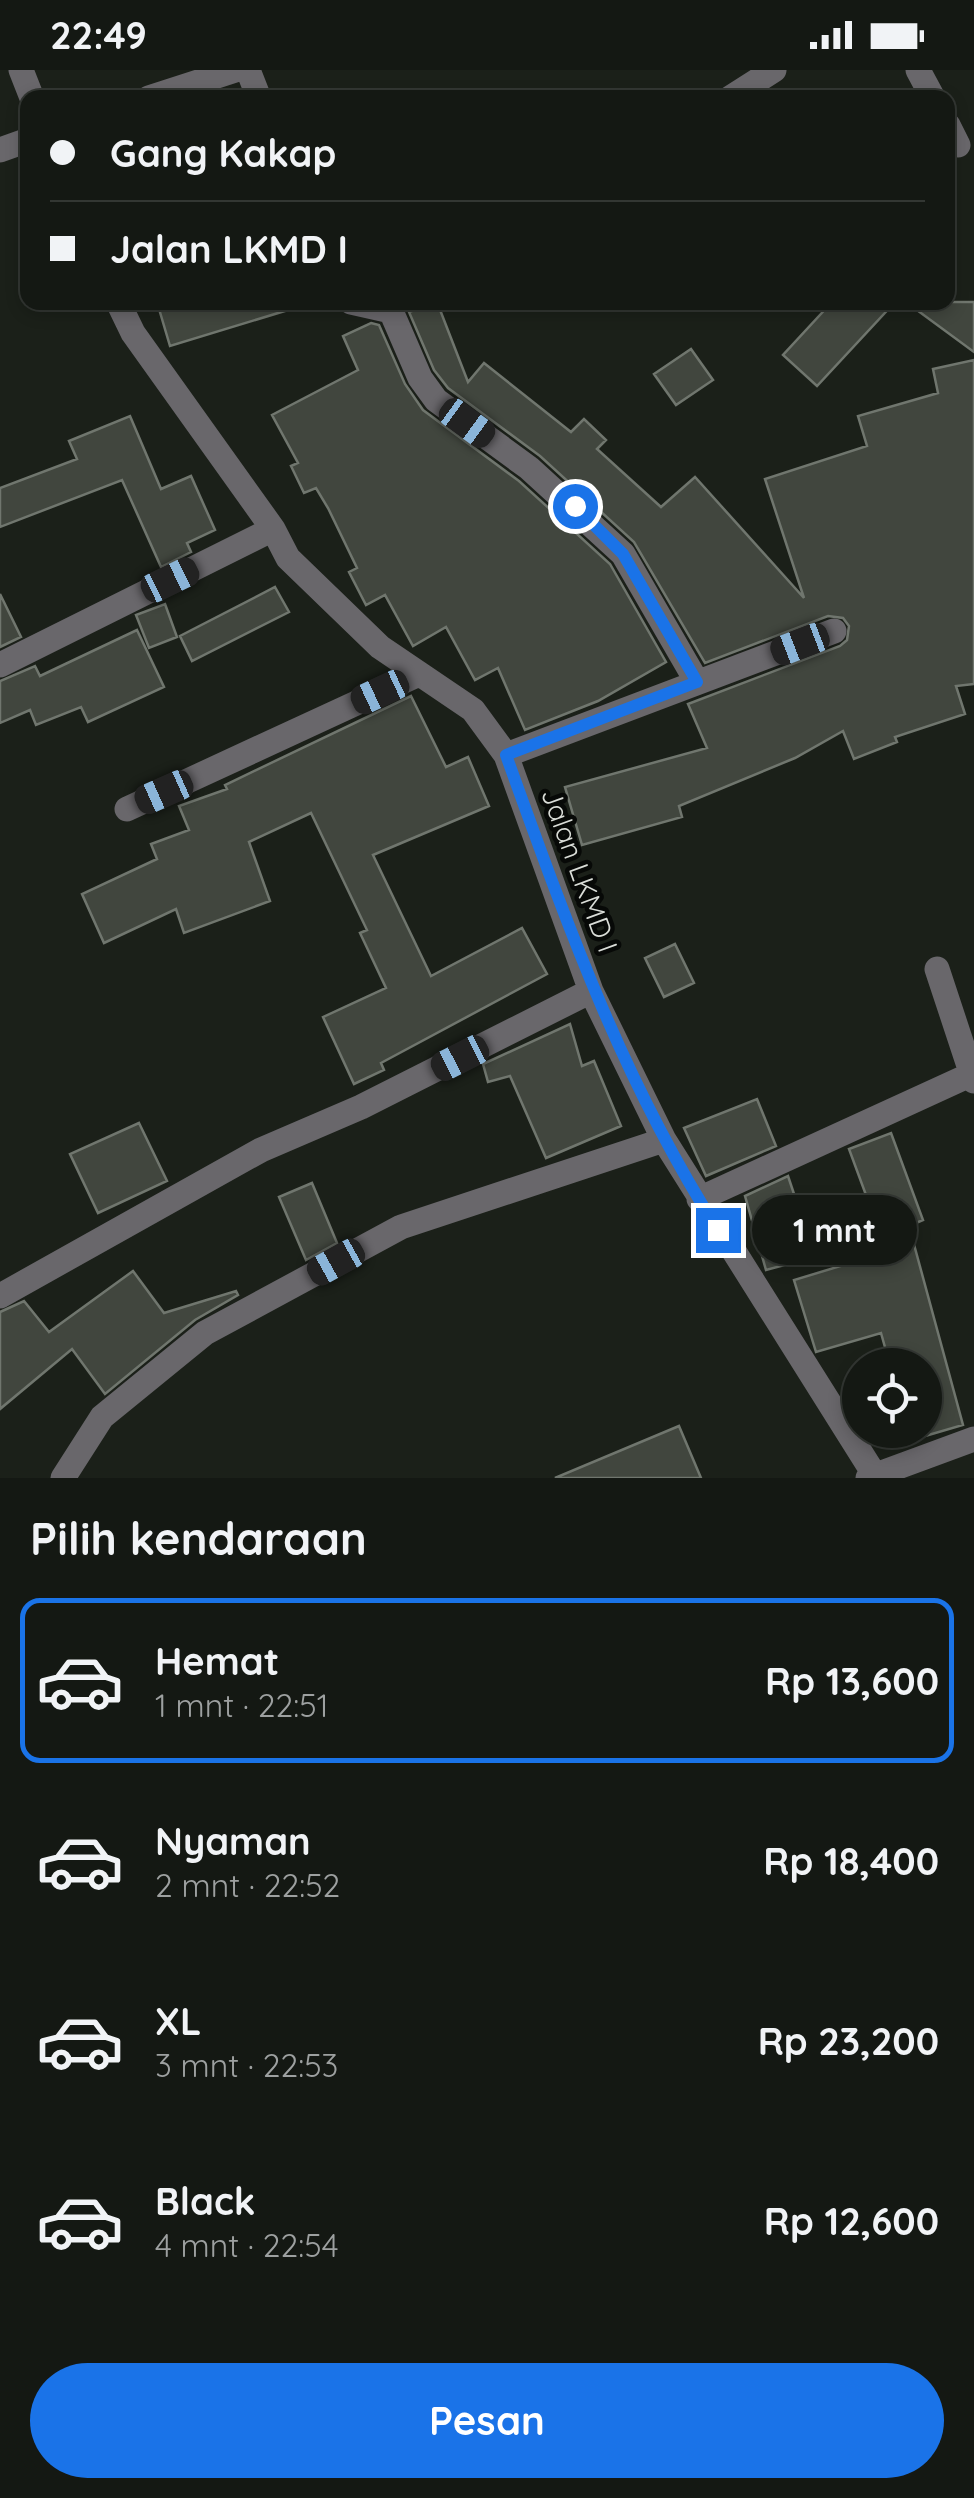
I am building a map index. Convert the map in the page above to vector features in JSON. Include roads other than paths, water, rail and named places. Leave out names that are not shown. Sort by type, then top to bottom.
[{"type":"street","points":[[175,90],[236,70]]},
{"type":"street","points":[[743,90],[774,70]]},
{"type":"street","name":"Jalan LKMD I","points":[[122,310],[132,334],[273,529],[288,558],[380,647],[473,710],[506,755],[591,991],[664,1140],[871,1476]]},
{"type":"street","points":[[387,310],[391,311],[420,378],[436,400],[544,480],[623,554],[697,682]]},
{"type":"street","points":[[0,665],[273,529]]},
{"type":"street","points":[[506,755],[834,630]]},
{"type":"street","points":[[127,809],[417,675]]},
{"type":"street","points":[[699,1200],[973,1078],[937,969]]},
{"type":"street","points":[[0,1296],[261,1150],[360,1108],[591,991]]},
{"type":"street","points":[[63,1478],[102,1417],[205,1333],[401,1227],[664,1140]]},
{"type":"street","points":[[871,1476],[974,1439]]}]
